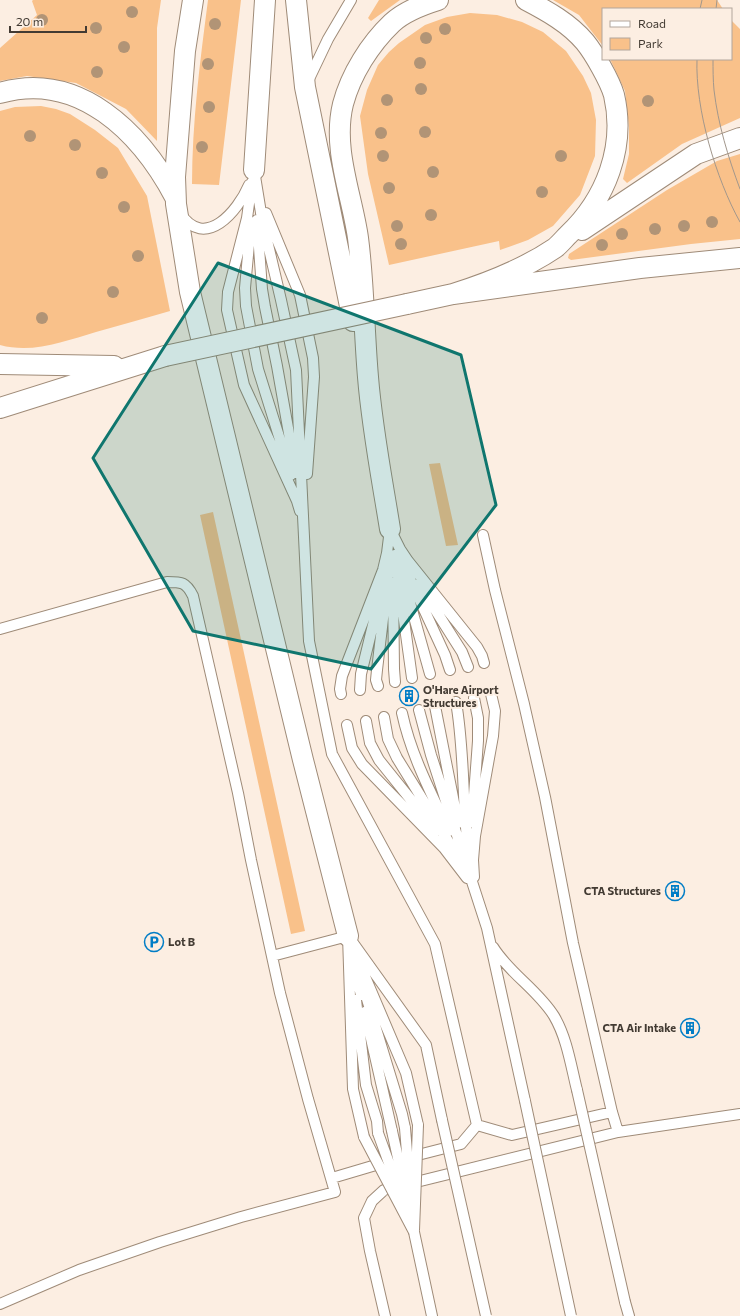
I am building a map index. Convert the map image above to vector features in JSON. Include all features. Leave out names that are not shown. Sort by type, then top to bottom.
[{"type":"street","points":[[192,0],[185,51],[175,176],[175,200],[190,292],[303,760],[348,936]]},
{"type":"street","points":[[254,170],[265,0]]},
{"type":"street","points":[[296,0],[305,87],[371,408],[390,529]]},
{"type":"street","points":[[371,408],[358,238],[341,149],[340,127],[343,104],[353,77],[370,48],[393,22],[419,6],[438,0]]},
{"type":"street","points":[[526,0],[550,13],[568,26],[584,41],[603,72],[614,94],[617,129],[615,152],[610,175],[598,199],[580,224],[555,248]]},
{"type":"street","points":[[0,93],[10,90],[39,88],[70,94],[95,106],[118,122],[138,143],[156,165],[175,200]]},
{"type":"street","points":[[453,294],[479,286],[506,274],[555,248],[696,154],[740,138]]},
{"type":"street","points":[[0,408],[165,356],[453,294],[640,268],[740,258]]},
{"type":"street","points":[[0,364],[130,367]]},
{"type":"lane","points":[[305,87],[328,39],[351,0]]},
{"type":"lane","points":[[175,200],[184,219],[196,228],[206,229],[217,225],[230,216],[238,206],[245,195],[254,170]]},
{"type":"lane","points":[[254,170],[262,289],[301,499],[304,527]]},
{"type":"lane","points":[[254,170],[267,216],[300,295],[313,358],[314,377],[304,527]]},
{"type":"lane","points":[[254,170],[262,219],[296,370],[310,651],[332,754],[435,944],[477,1125]]},
{"type":"lane","points":[[254,170],[252,219],[244,288],[246,306],[258,369],[299,499],[304,527]]},
{"type":"lane","points":[[254,170],[247,218],[228,292],[227,310],[244,384],[297,501],[304,527]]},
{"type":"lane","points":[[390,529],[408,561],[477,647],[484,663]]},
{"type":"lane","points":[[390,529],[406,563],[462,652],[468,667]]},
{"type":"lane","points":[[390,529],[403,565],[445,655],[450,670]]},
{"type":"lane","points":[[390,529],[430,674]]},
{"type":"lane","points":[[390,529],[412,678]]},
{"type":"lane","points":[[390,529],[393,569],[395,682]]},
{"type":"lane","points":[[378,686],[376,680],[391,554],[390,529]]},
{"type":"lane","points":[[360,690],[361,674],[386,570],[389,553],[390,529]]},
{"type":"lane","points":[[341,694],[340,689],[342,676],[383,570],[390,529]]},
{"type":"lane","points":[[483,535],[544,790],[574,943],[612,1112],[618,1132]]},
{"type":"lane","points":[[0,629],[167,582],[178,582],[188,587],[193,596],[207,654],[280,993],[308,1099],[335,1192],[241,1217],[160,1242],[78,1270],[0,1304]]},
{"type":"lane","points":[[474,889],[473,860],[475,836],[493,736],[494,712],[491,694]]},
{"type":"lane","points":[[474,698],[478,718],[478,741],[471,835],[471,860],[474,889]]},
{"type":"lane","points":[[456,702],[462,745],[466,836],[474,889]]},
{"type":"lane","points":[[435,706],[461,838],[474,889]]},
{"type":"lane","points":[[419,710],[431,755],[491,943],[571,1316]]},
{"type":"lane","points":[[402,713],[406,734],[415,758],[474,889]]},
{"type":"lane","points":[[384,717],[388,739],[397,758],[450,843],[474,889]]},
{"type":"lane","points":[[366,721],[370,743],[379,760],[446,845],[474,889]]},
{"type":"lane","points":[[347,725],[352,748],[362,764],[444,848],[474,889]]},
{"type":"lane","points":[[272,956],[348,936]]},
{"type":"lane","points":[[348,936],[426,1045],[486,1316]]},
{"type":"lane","points":[[348,936],[406,1073],[418,1125],[414,1232]]},
{"type":"lane","points":[[348,936],[405,1128],[414,1232]]},
{"type":"lane","points":[[348,936],[432,1316]]},
{"type":"lane","points":[[348,936],[366,1085],[377,1122],[378,1133],[414,1232]]},
{"type":"lane","points":[[348,936],[353,1089],[364,1137],[414,1232]]},
{"type":"lane","points":[[491,943],[501,957],[543,1002],[554,1017],[562,1034],[577,1090],[628,1316]]},
{"type":"lane","points":[[477,1125],[512,1135],[612,1112]]},
{"type":"lane","points":[[385,1316],[364,1218],[372,1201],[384,1190],[618,1132],[740,1114]]},
{"type":"lane","points":[[332,1178],[371,1166],[461,1144],[477,1125]]},
{"type":"highlighted area","points":[[218,263],[461,355],[496,505],[371,669],[193,631],[93,458]]},
{"type":"green space","points":[[161,0],[157,28],[157,141],[126,109],[76,83],[27,76],[0,81],[0,48],[37,15],[32,1]]},
{"type":"green space","points":[[208,0],[241,0],[219,185],[192,184],[192,161],[199,69]]},
{"type":"green space","points":[[379,0],[400,0],[371,21],[368,18]]},
{"type":"green space","points":[[553,0],[717,0],[722,8],[602,8],[602,45],[579,15]]},
{"type":"green space","points":[[470,13],[497,15],[522,22],[543,32],[566,51],[583,76],[591,93],[596,120],[595,156],[580,195],[553,226],[528,240],[500,250],[499,241],[389,265],[368,174],[360,116],[367,90],[378,65],[399,43],[425,25],[447,17]]},
{"type":"green space","points":[[732,21],[740,29],[740,118],[682,144],[627,183],[623,179],[629,154],[629,127],[625,91],[610,60],[732,60]]},
{"type":"green space","points":[[41,106],[70,114],[95,130],[118,148],[147,196],[170,311],[49,345],[25,348],[12,347],[0,345],[0,111],[15,107]]},
{"type":"green space","points":[[740,154],[740,239],[571,260],[568,258],[569,254],[667,190],[717,161]]},
{"type":"green space","points":[[440,463],[458,545],[446,546],[429,464]]},
{"type":"green space","points":[[213,512],[305,931],[291,934],[200,515]]},
{"type":"tram line","points":[[700,8],[702,0]]},
{"type":"tram line","points":[[716,8],[717,0]]},
{"type":"tram line","points":[[697,60],[697,79],[703,121],[715,165],[731,205],[740,222]]},
{"type":"tram line","points":[[713,60],[714,90],[718,115],[728,153],[740,189]]},
{"type":"place","name":"O'Hare Airport Structures","points":[[409,696]]},
{"type":"place","name":"CTA Structures","points":[[675,891]]},
{"type":"place","name":"Lot B","points":[[154,942]]},
{"type":"place","name":"CTA Air Intake","points":[[690,1028]]}]
